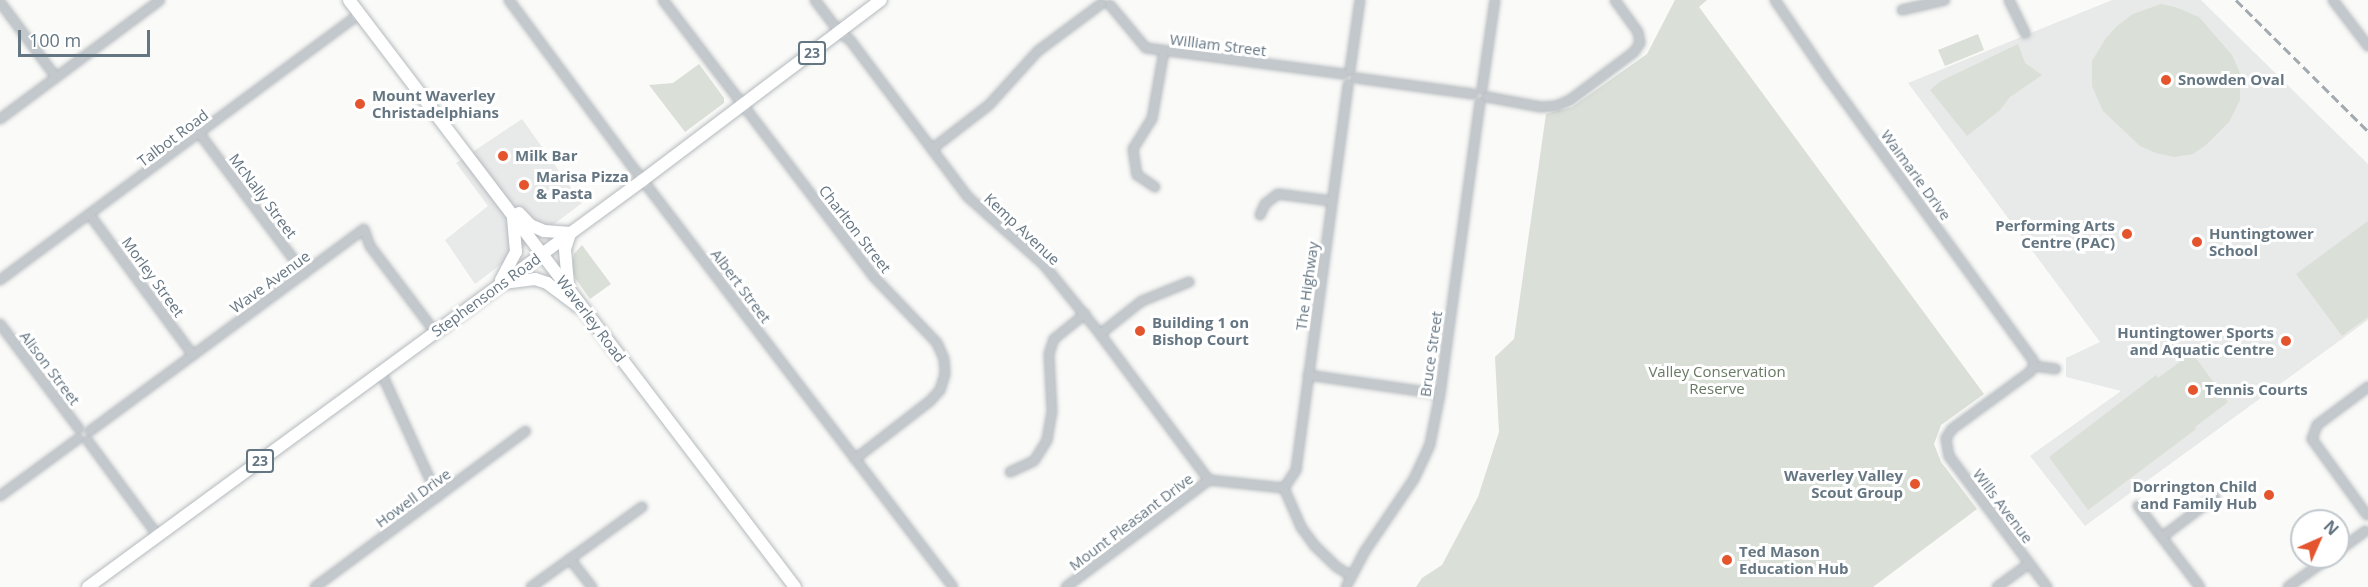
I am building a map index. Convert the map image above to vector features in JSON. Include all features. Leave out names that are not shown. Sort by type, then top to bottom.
[{"type":"main road","name":"Waverley Road","points":[[349,0],[792,585]]},
{"type":"main road","name":"Stephensons Road","points":[[88,587],[644,180],[840,33],[880,0]]},
{"type":"main road","points":[[499,197],[530,225],[555,233],[571,233],[565,249],[565,269],[569,289]]},
{"type":"main road","points":[[499,284],[516,252],[512,216]]},
{"type":"main road","points":[[499,284],[535,279],[547,283],[588,313]]},
{"type":"street","points":[[0,119],[160,0]]},
{"type":"street","name":"Albert Street","points":[[509,0],[953,587]]},
{"type":"street","name":"Charlton Street","points":[[663,0],[874,277],[937,342],[944,359],[945,374],[940,390],[930,401],[855,459]]},
{"type":"street","name":"Kemp Avenue","points":[[814,0],[840,33],[850,40],[968,197],[1044,264],[1085,314],[1209,480]]},
{"type":"street","points":[[1360,0],[1350,69],[1356,78],[1473,94],[1482,89]]},
{"type":"street","points":[[1495,0],[1482,89],[1487,97],[1541,107],[1556,106],[1570,100],[1635,52],[1640,43],[1638,32],[1615,0]]},
{"type":"street","name":"Waimarie Drive","points":[[1776,0],[1828,78],[2029,352],[2034,366]]},
{"type":"street","points":[[1902,10],[1944,0]]},
{"type":"street","points":[[2009,0],[2025,33]]},
{"type":"street","points":[[2334,0],[2368,46]]},
{"type":"street","points":[[0,2],[56,77]]},
{"type":"street","points":[[932,149],[989,105],[1038,51],[1100,2],[1106,7],[1111,3]]},
{"type":"street","name":"William Street","points":[[1111,3],[1139,43],[1146,48],[1343,74]]},
{"type":"street","name":"Talbot Road","points":[[0,280],[360,14]]},
{"type":"street","points":[[1155,187],[1137,175],[1133,149],[1152,119],[1164,51]]},
{"type":"street","points":[[1350,69],[1343,74],[1344,81],[1348,84],[1354,82],[1356,78]]},
{"type":"street","name":"The Highway","points":[[1284,488],[1296,470],[1348,84]]},
{"type":"street","points":[[1473,94],[1475,101],[1480,103],[1487,97]]},
{"type":"street","name":"Bruce Street","points":[[1346,587],[1425,458],[1440,394],[1480,103]]},
{"type":"street","name":"McNally Street","points":[[200,134],[304,273]]},
{"type":"street","points":[[1260,215],[1266,204],[1278,194],[1332,201]]},
{"type":"street","name":"Morley Street","points":[[90,215],[193,355]]},
{"type":"street","name":"Wave Avenue","points":[[90,431],[364,229],[370,246],[435,332]]},
{"type":"street","points":[[1100,334],[1142,301],[1189,282]]},
{"type":"street","points":[[1010,472],[1034,461],[1047,440],[1052,412],[1049,354],[1054,339],[1085,314]]},
{"type":"street","name":"Alison Street","points":[[0,324],[79,429]]},
{"type":"street","points":[[2034,366],[2056,369]]},
{"type":"street","name":"Wills Avenue","points":[[2034,366],[2030,372],[1953,429],[1946,438],[1948,456],[2047,587]]},
{"type":"street","points":[[381,372],[438,497]]},
{"type":"street","points":[[1308,375],[1440,394]]},
{"type":"street","points":[[2350,543],[2367,531],[2363,522],[2368,515],[2312,439],[2317,425],[2368,387]]},
{"type":"street","points":[[0,496],[78,439],[79,429],[84,428],[90,431],[91,436],[88,441]]},
{"type":"street","name":"Howell Drive","points":[[315,587],[526,431]]},
{"type":"street","points":[[78,439],[83,442],[88,441]]},
{"type":"street","points":[[88,441],[158,536]]},
{"type":"street","name":"Mount Pleasant Drive","points":[[1066,587],[1209,480],[1284,488]]},
{"type":"street","points":[[1284,488],[1301,526],[1315,546],[1337,567],[1351,576]]},
{"type":"street","points":[[2162,537],[2215,497]]},
{"type":"street","points":[[2138,506],[2200,587]]},
{"type":"street","points":[[531,587],[642,507]]},
{"type":"street","points":[[570,559],[592,587]]},
{"type":"street","points":[[1997,587],[2029,564]]},
{"type":"street","points":[[2288,587],[2313,569]]},
{"type":"shaded area","name":"Huntingtower School","points":[[2112,0],[2201,0],[2368,164],[2368,320],[2085,526],[2030,456],[2121,391],[2066,377],[2066,358],[2100,342],[1908,83]]},
{"type":"shaded area","points":[[522,119],[582,203],[475,284],[445,240],[488,206],[456,163]]},
{"type":"green space","name":"Valley Conservation Reserve","points":[[1675,0],[1707,0],[1699,7],[1984,394],[1941,425],[1934,444],[1941,462],[1977,509],[1873,587],[1416,587],[1422,578],[1442,565],[1478,497],[1499,432],[1495,357],[1514,339],[1546,114],[1572,107],[1647,54]]},
{"type":"green space","name":"Snowden Oval","points":[[2161,4],[2199,17],[2232,55],[2240,73],[2240,100],[2229,122],[2206,145],[2193,154],[2174,157],[2140,146],[2103,111],[2092,86],[2092,61],[2106,38],[2133,14]]},
{"type":"green space","points":[[1978,34],[1984,50],[1945,66],[1938,50]]},
{"type":"green space","points":[[2018,44],[2025,63],[2042,75],[2010,97],[2000,110],[1967,136],[1930,90],[1941,81]]},
{"type":"green space","points":[[699,64],[724,98],[724,103],[685,132],[649,85],[673,83]]},
{"type":"green space","points":[[2368,221],[2368,317],[2342,336],[2296,274]]},
{"type":"green space","points":[[582,245],[611,284],[590,299],[575,278],[572,266],[574,254]]},
{"type":"green space","points":[[2192,353],[2228,402],[2195,427],[2196,429],[2088,510],[2049,457],[2156,375],[2158,378]]},
{"type":"railway","points":[[2236,0],[2368,131]]},
{"type":"place","name":"Snowden Oval","points":[[2166,80]]},
{"type":"place","name":"Mount Waverley Christadelphians","points":[[360,104]]},
{"type":"place","name":"Milk Bar","points":[[503,156]]},
{"type":"place","name":"Marisa Pizza & Pasta","points":[[524,185]]},
{"type":"place","name":"Performing Arts Centre (PAC)","points":[[2127,234]]},
{"type":"place","name":"Huntingtower School","points":[[2197,242]]},
{"type":"place","name":"Building 1 on Bishop Court","points":[[1140,331]]},
{"type":"place","name":"Huntingtower Sports and Aquatic Centre","points":[[2286,341]]},
{"type":"place","name":"Tennis Courts","points":[[2193,390]]},
{"type":"place","name":"Waverley Valley Scout Group","points":[[1915,484]]},
{"type":"place","name":"Dorrington Child and Family Hub","points":[[2269,495]]},
{"type":"place","name":"Ted Mason Education Hub","points":[[1727,560]]}]
